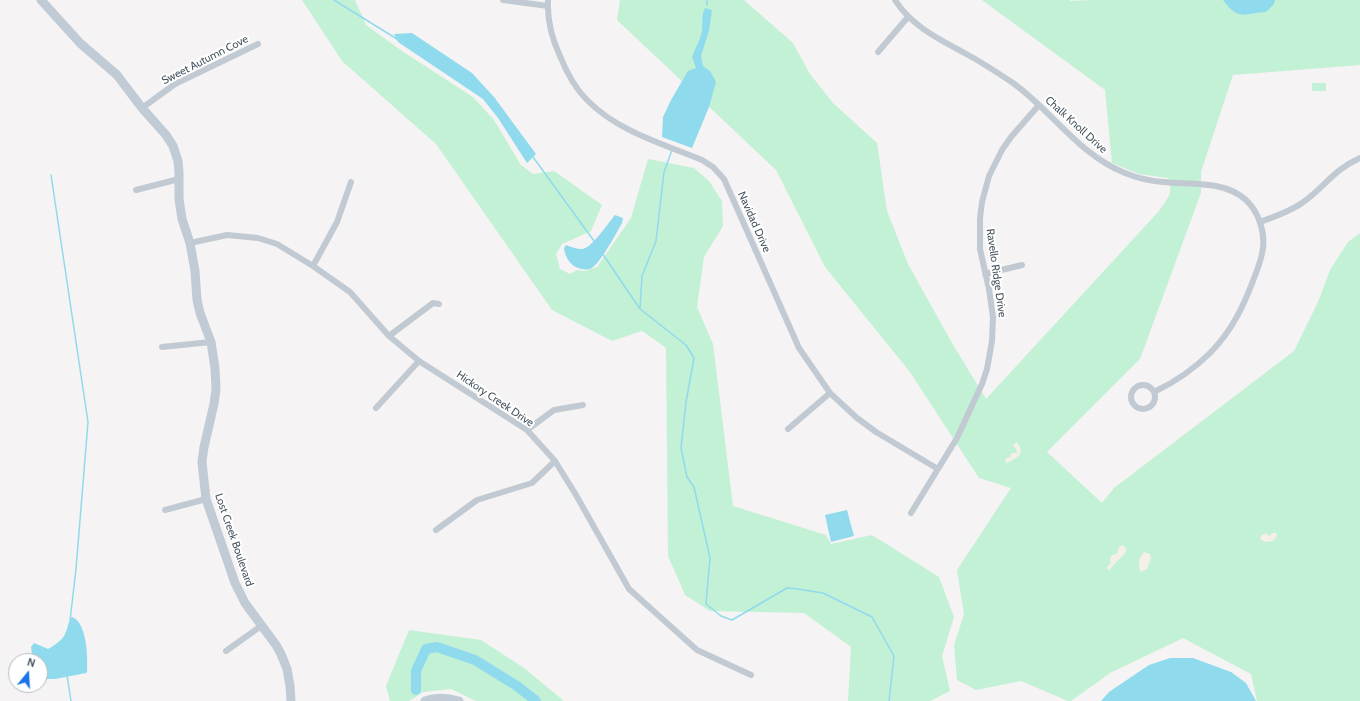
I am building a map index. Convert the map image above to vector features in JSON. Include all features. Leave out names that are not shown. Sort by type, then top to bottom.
[{"type":"street","name":"Lost Creek Boulevard","points":[[41,0],[80,43],[117,75],[142,108],[166,135],[173,146],[178,161],[179,199],[181,212],[196,271],[197,300],[200,313],[211,342],[215,368],[216,389],[214,404],[202,462],[206,499],[235,583],[245,603],[276,645],[287,669],[291,701]]},
{"type":"street","points":[[503,0],[548,3]]},
{"type":"street","name":"Chalk Knoll Drive","points":[[895,0],[908,17],[928,33],[969,55],[1014,84],[1039,105],[1091,155],[1109,166],[1125,174],[1146,180],[1212,185],[1231,190],[1247,201],[1260,222],[1263,240],[1262,256],[1247,298],[1232,326],[1210,352],[1196,365],[1171,383],[1154,392]]},
{"type":"street","name":"Navidad Drive","points":[[548,3],[555,45],[562,62],[576,86],[586,99],[598,110],[626,128],[702,160],[713,167],[724,179],[800,348],[830,393],[857,418],[876,432],[938,469]]},
{"type":"street","points":[[878,52],[908,17]]},
{"type":"street","name":"Sweet Autumn Cove","points":[[142,108],[175,84],[258,44]]},
{"type":"street","name":"Ravello Ridge Drive","points":[[911,513],[957,438],[982,384],[987,369],[992,341],[993,317],[989,289],[980,249],[979,234],[985,189],[1002,150],[1011,137],[1039,105]]},
{"type":"street","points":[[1260,222],[1291,210],[1302,203],[1337,172],[1351,162],[1360,158]]},
{"type":"street","points":[[136,190],[179,179]]},
{"type":"street","points":[[313,266],[337,222],[351,182]]},
{"type":"street","name":"Hickory Creek Drive","points":[[190,243],[227,235],[258,238],[277,244],[313,266],[350,292],[389,336],[419,361],[527,430],[555,462],[576,495],[630,589],[697,650],[751,674]]},
{"type":"street","points":[[985,274],[1022,265]]},
{"type":"street","points":[[389,336],[433,303],[439,304]]},
{"type":"street","points":[[162,347],[211,342]]},
{"type":"street","points":[[376,408],[419,361]]},
{"type":"street","points":[[788,429],[830,393]]},
{"type":"street","points":[[527,430],[554,410],[583,405]]},
{"type":"street","points":[[436,530],[477,500],[532,483],[555,462]]},
{"type":"street","points":[[165,510],[206,499]]},
{"type":"street","points":[[226,651],[261,626]]},
{"type":"street","points":[[425,701],[437,698],[447,698],[459,701]]},
{"type":"green space","points":[[302,0],[355,0],[366,25],[402,51],[473,97],[494,120],[521,165],[533,174],[554,171],[602,205],[591,231],[562,244],[556,254],[560,269],[570,274],[577,270],[585,271],[597,267],[631,218],[648,159],[694,168],[709,181],[722,201],[723,226],[704,257],[697,307],[713,344],[733,506],[826,535],[831,544],[872,535],[939,577],[954,617],[942,656],[950,691],[930,701],[848,701],[851,647],[804,613],[710,611],[685,595],[668,556],[666,348],[642,331],[612,341],[552,310],[436,144],[342,61]]},
{"type":"green space","points":[[620,0],[744,0],[793,43],[810,74],[833,103],[877,143],[887,211],[908,264],[952,343],[986,399],[1159,211],[1169,196],[1170,184],[1168,178],[1139,174],[1112,163],[1105,90],[982,0],[1360,0],[1360,65],[1233,75],[1201,172],[1201,193],[1140,359],[1047,452],[1102,503],[1114,488],[1294,351],[1318,302],[1330,270],[1348,242],[1360,233],[1360,701],[1257,701],[1251,674],[1183,638],[1110,673],[1071,701],[1021,681],[976,690],[957,680],[954,645],[964,614],[957,570],[1011,488],[979,478],[910,372],[825,267],[776,170],[617,20]]},
{"type":"green space","points":[[1312,83],[1326,83],[1326,91],[1312,91]]},
{"type":"green space","points":[[409,630],[481,640],[524,668],[564,701],[476,701],[451,689],[423,692],[409,701],[390,701],[386,686]]},
{"type":"sand","points":[[1017,442],[1021,450],[1020,455],[1012,461],[1006,463],[1005,459],[1010,457],[1012,453],[1017,453],[1013,445]]},
{"type":"sand","points":[[1265,533],[1270,536],[1272,533],[1276,533],[1277,536],[1273,541],[1265,542],[1260,539]]},
{"type":"sand","points":[[1122,545],[1126,548],[1126,552],[1109,570],[1107,569],[1111,563],[1110,558],[1112,555],[1117,554],[1119,547]]},
{"type":"sand","points":[[1144,552],[1150,554],[1151,558],[1147,569],[1141,572],[1139,561]]},
{"type":"water","points":[[1223,0],[1275,0],[1274,4],[1266,12],[1242,15],[1233,11]]},
{"type":"water","points":[[705,8],[712,10],[709,31],[701,56],[703,66],[710,71],[716,82],[709,107],[692,148],[662,137],[663,117],[688,71],[696,68],[692,57],[701,34]]},
{"type":"water","points":[[412,33],[472,73],[494,97],[536,154],[527,163],[498,118],[483,99],[398,42],[394,34]]},
{"type":"water","points":[[615,215],[623,218],[622,223],[608,248],[594,267],[584,269],[573,265],[565,254],[564,248],[566,245],[578,249],[586,248],[595,240]]},
{"type":"water","points":[[847,510],[854,536],[831,542],[825,515]]},
{"type":"water","points":[[72,617],[77,620],[84,633],[87,650],[87,672],[55,679],[48,679],[48,653],[32,653],[31,647],[34,643],[48,649],[61,640]]},
{"type":"water","points":[[1170,658],[1193,658],[1231,672],[1246,683],[1256,701],[1101,701],[1109,692],[1149,665]]},
{"type":"waterway","points":[[334,0],[397,39]]},
{"type":"waterway","points":[[707,0],[707,5]]},
{"type":"waterway","points":[[640,309],[642,276],[656,241],[664,172],[672,150]]},
{"type":"waterway","points":[[533,157],[594,241]]},
{"type":"waterway","points":[[51,175],[88,422],[76,569],[70,621]]},
{"type":"waterway","points":[[602,253],[640,309],[686,345],[694,358],[686,402],[681,448],[687,477],[694,487],[710,558],[706,604],[721,616],[732,620],[787,588],[823,593],[872,617],[894,656],[889,701]]},
{"type":"waterway","points":[[416,690],[416,671],[426,649],[437,647],[475,660],[517,686],[536,701]]},
{"type":"waterway","points":[[67,675],[71,701]]}]
